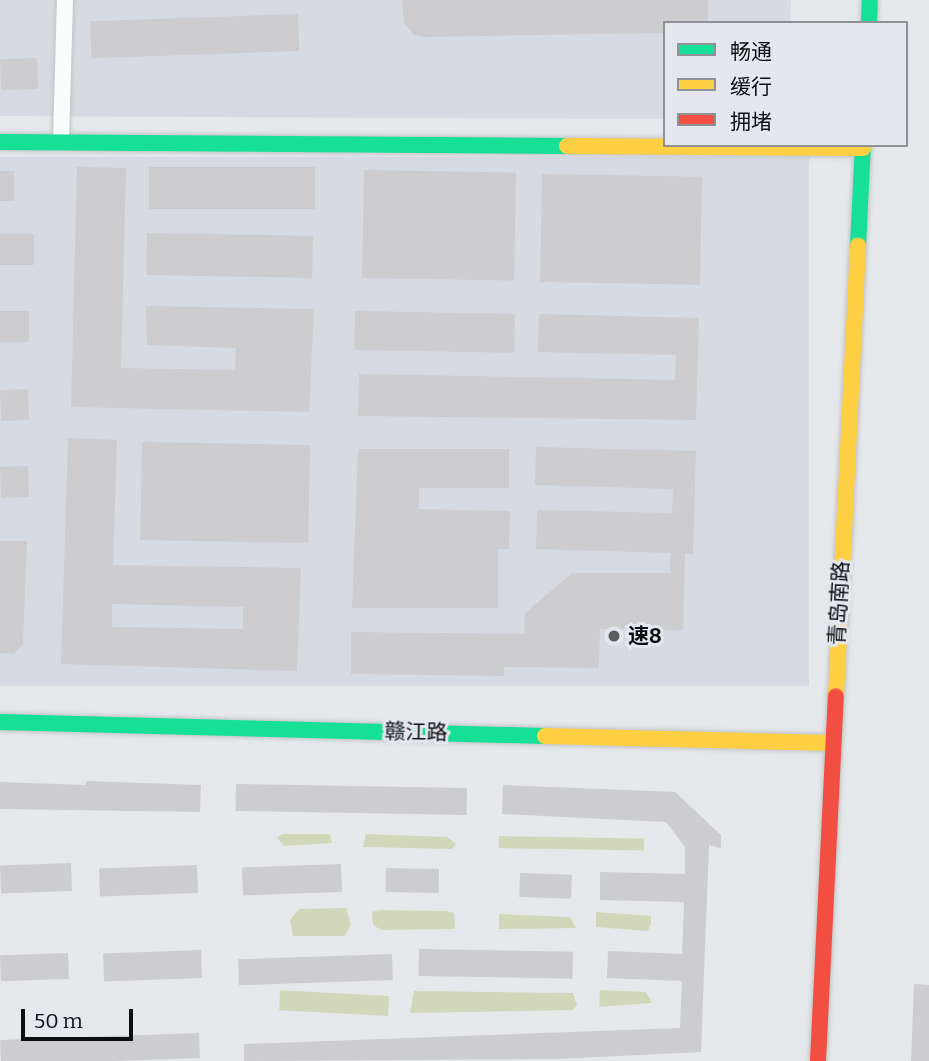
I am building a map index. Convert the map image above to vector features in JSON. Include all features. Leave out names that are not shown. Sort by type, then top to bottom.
[{"type":"main road","points":[[869,21],[870,0]]},
{"type":"main road","points":[[0,142],[663,146]]},
{"type":"main road","name":"青岛南路","points":[[818,1061],[863,147]]},
{"type":"main road","name":"赣江路","points":[[0,722],[832,743]]},
{"type":"street","points":[[61,142],[65,0]]},
{"type":"shaded area","points":[[0,0],[791,0],[790,21],[663,21],[663,119],[0,116]]},
{"type":"shaded area","points":[[0,157],[809,157],[809,686],[0,686]]},
{"type":"green space","points":[[283,834],[330,834],[332,843],[284,846],[277,837]]},
{"type":"green space","points":[[366,834],[447,837],[456,844],[452,849],[363,847]]},
{"type":"green space","points":[[499,836],[644,839],[644,851],[499,848]]},
{"type":"green space","points":[[346,908],[351,924],[345,936],[293,936],[290,920],[299,909]]},
{"type":"green space","points":[[447,911],[454,913],[455,929],[381,930],[373,925],[372,912]]},
{"type":"green space","points":[[596,912],[651,916],[651,924],[648,931],[596,927]]},
{"type":"green space","points":[[499,914],[570,917],[576,928],[499,929]]},
{"type":"green space","points":[[280,990],[389,996],[388,1016],[279,1010]]},
{"type":"green space","points":[[600,990],[646,992],[652,1003],[599,1007]]},
{"type":"green space","points":[[414,991],[573,993],[577,1005],[573,1010],[410,1013]]},
{"type":"building","points":[[402,0],[708,0],[708,21],[663,21],[663,33],[424,37],[414,35],[404,23]]},
{"type":"building","points":[[298,14],[299,51],[91,58],[90,21]]},
{"type":"building","points":[[37,58],[38,89],[1,90],[0,59]]},
{"type":"building","points":[[77,167],[126,168],[121,368],[235,370],[236,348],[147,345],[146,306],[314,309],[309,412],[71,407]]},
{"type":"building","points":[[149,167],[315,167],[315,209],[149,209]]},
{"type":"building","points":[[364,170],[516,173],[514,281],[362,278]]},
{"type":"building","points":[[0,171],[14,171],[14,201],[0,201]]},
{"type":"building","points":[[542,174],[702,177],[700,285],[540,282]]},
{"type":"building","points":[[147,233],[313,236],[312,278],[146,275]]},
{"type":"building","points":[[0,234],[34,234],[34,265],[0,265]]},
{"type":"building","points":[[0,311],[29,311],[29,342],[0,342]]},
{"type":"building","points":[[355,311],[515,314],[514,353],[354,350]]},
{"type":"building","points":[[539,314],[699,318],[696,420],[358,416],[359,374],[675,380],[676,355],[538,352]]},
{"type":"building","points":[[28,389],[29,420],[1,421],[0,390]]},
{"type":"building","points":[[68,438],[117,440],[113,565],[301,568],[297,671],[61,664]],"holes":[[[112,604],[243,607],[243,629],[112,627]]]},
{"type":"building","points":[[142,442],[310,445],[308,543],[140,540]]},
{"type":"building","points":[[536,447],[696,451],[693,554],[685,553],[683,630],[600,629],[599,668],[504,667],[504,676],[351,674],[351,632],[524,634],[525,613],[572,573],[670,573],[670,553],[536,549],[537,510],[672,513],[673,489],[535,485]]},
{"type":"building","points":[[358,449],[509,449],[509,488],[419,488],[419,509],[510,511],[509,549],[498,549],[498,608],[352,608]]},
{"type":"building","points":[[28,466],[29,497],[1,498],[0,467]]},
{"type":"building","points":[[0,541],[27,541],[23,644],[14,654],[0,653]]},
{"type":"building","points":[[86,781],[201,785],[200,812],[0,809],[0,782],[86,785]]},
{"type":"building","points":[[236,784],[467,788],[466,815],[236,811]]},
{"type":"building","points":[[503,785],[675,792],[721,835],[721,848],[709,845],[701,1052],[557,1059],[244,1061],[244,1044],[680,1028],[682,981],[607,978],[608,951],[682,954],[684,902],[600,900],[600,872],[685,874],[685,847],[666,822],[502,814]]},
{"type":"building","points":[[71,863],[72,891],[1,893],[0,865]]},
{"type":"building","points":[[341,864],[342,892],[243,895],[242,867]]},
{"type":"building","points":[[197,865],[198,893],[100,896],[99,868]]},
{"type":"building","points":[[386,868],[439,869],[439,893],[386,892]]},
{"type":"building","points":[[520,873],[572,875],[571,899],[519,897]]},
{"type":"building","points":[[419,949],[573,952],[573,979],[419,976]]},
{"type":"building","points":[[201,950],[202,978],[104,981],[103,953]]},
{"type":"building","points":[[68,953],[69,979],[1,981],[0,955]]},
{"type":"building","points":[[392,954],[393,980],[239,985],[238,959]]},
{"type":"building","points":[[914,984],[929,985],[929,1061],[911,1061]]},
{"type":"building","points":[[199,1033],[200,1058],[1,1061],[0,1040]]},
{"type":"traffic: fast","points":[[869,21],[870,0]]},
{"type":"traffic: fast","points":[[0,142],[567,146]]},
{"type":"traffic: fast","points":[[858,246],[863,147]]},
{"type":"traffic: fast","points":[[0,722],[545,736]]},
{"type":"traffic: slow","points":[[567,146],[663,147]]},
{"type":"traffic: slow","points":[[715,147],[863,148]]},
{"type":"traffic: slow","points":[[836,696],[858,246]]},
{"type":"traffic: slow","points":[[545,736],[832,743]]},
{"type":"traffic: jam","points":[[818,1061],[836,696]]},
{"type":"place","name":"速8","points":[[614,636]]}]
